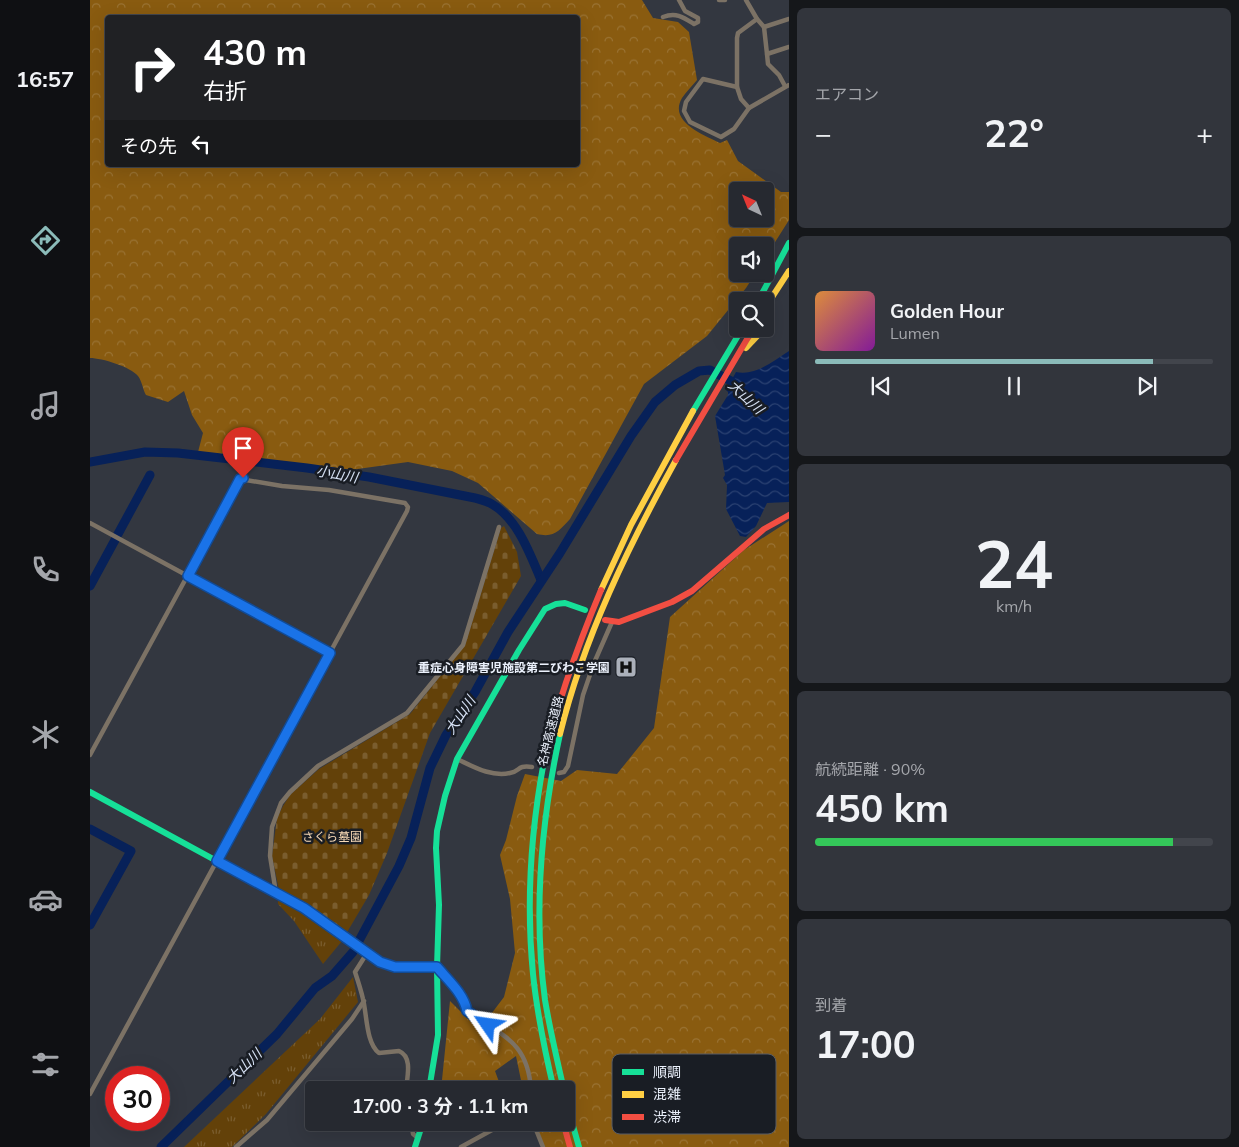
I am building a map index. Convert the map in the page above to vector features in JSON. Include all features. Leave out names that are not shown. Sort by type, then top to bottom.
[{"type":"main road","points":[[763,292],[789,243]]},
{"type":"main road","points":[[764,292],[789,254]]},
{"type":"main road","points":[[774,294],[789,271]]},
{"type":"main road","name":"名神高速道路","points":[[552,1081],[533,972],[530,886],[535,816],[550,736],[574,655],[602,587],[642,504],[737,337]]},
{"type":"main road","name":"名神高速道路","points":[[562,1081],[554,1048],[542,971],[540,886],[545,817],[557,748],[570,695],[610,591],[650,508],[747,337]]},
{"type":"main road","points":[[729,368],[757,337]]},
{"type":"main road","points":[[608,621],[619,622],[686,595],[764,529],[789,515]]},
{"type":"main road","points":[[430,1081],[438,1035],[437,967],[439,922],[436,866],[437,831],[445,796],[457,759],[484,709],[545,609],[552,605],[566,602],[585,610]]},
{"type":"main road","points":[[90,792],[304,908],[380,962],[395,967],[437,967]]},
{"type":"main road","points":[[415,1147],[420,1131]]},
{"type":"main road","points":[[566,1131],[570,1147]]},
{"type":"main road","points":[[574,1131],[579,1147]]},
{"type":"street","points":[[663,16],[672,14],[694,24],[698,22],[698,18],[685,10],[679,0]]},
{"type":"street","points":[[719,0],[725,0]]},
{"type":"street","points":[[737,87],[703,79],[686,102],[684,111],[690,122],[721,137],[734,128],[749,108],[787,86],[768,64],[764,26],[757,19],[746,0]]},
{"type":"street","points":[[749,108],[741,99],[737,87],[738,33],[757,19]]},
{"type":"street","points":[[764,26],[789,19]]},
{"type":"street","points":[[767,54],[789,47]]},
{"type":"street","points":[[90,755],[240,479],[282,486],[329,490],[405,503],[408,507],[407,510],[90,1094]]},
{"type":"street","points":[[90,523],[330,653]]},
{"type":"street","points":[[276,893],[270,856],[272,827],[281,803],[318,766],[407,714],[463,645],[498,527]]},
{"type":"street","points":[[559,773],[564,772],[568,766],[583,695],[608,621]]},
{"type":"street","points":[[457,759],[483,771],[494,773],[509,773],[522,766],[532,767]]},
{"type":"street","points":[[366,953],[355,972],[364,1001],[373,1048],[383,1054],[402,1051],[408,1060],[407,1081]]},
{"type":"street","points":[[437,967],[466,1003],[467,1011],[500,1033],[522,1055],[528,1065],[530,1081]]},
{"type":"street","points":[[236,1147],[267,1120],[352,1019],[364,1001]]},
{"type":"street","points":[[413,1131],[413,1134],[418,1138]]},
{"type":"street","points":[[461,1147],[490,1131]]},
{"type":"street","points":[[536,1131],[542,1147]]},
{"type":"green space","points":[[90,0],[642,0],[653,18],[678,22],[689,32],[697,80],[682,98],[679,106],[680,114],[684,121],[697,132],[720,143],[727,140],[738,161],[767,182],[729,182],[729,228],[774,228],[774,187],[781,192],[789,192],[789,220],[774,244],[774,237],[729,237],[729,282],[750,282],[743,292],[729,292],[729,309],[707,336],[644,384],[570,519],[552,534],[537,534],[478,483],[452,471],[408,462],[343,471],[198,452],[203,433],[192,415],[184,391],[168,402],[146,395],[139,378],[129,369],[90,358]]},
{"type":"green space","points":[[789,521],[789,1147],[544,1147],[538,1131],[575,1131],[575,1081],[521,1081],[516,1056],[495,1071],[499,1081],[442,1081],[450,1001],[479,1030],[504,997],[515,953],[510,899],[500,855],[525,774],[561,781],[577,770],[617,774],[654,728],[670,617],[744,550]]},
{"type":"green space","name":"さくら墓園","points":[[504,526],[517,552],[521,576],[430,733],[387,853],[369,895],[346,934],[303,903],[279,890],[272,856],[277,818],[290,795],[319,769],[410,714],[465,645],[501,528]]},
{"type":"green space","points":[[278,897],[302,910],[341,938],[342,941],[323,964],[294,921],[278,904]]},
{"type":"green space","points":[[353,977],[358,1002],[266,1114],[232,1147],[184,1147],[320,1019]]},
{"type":"water","points":[[789,351],[789,502],[767,503],[756,526],[746,537],[740,536],[726,509],[727,485],[723,478],[725,475],[715,416],[728,395],[726,390],[736,372],[743,373],[757,370]]},
{"type":"waterway","name":"大山川","points":[[161,1147],[277,1034],[315,988],[332,976],[353,952],[399,866],[411,838],[430,768],[446,735],[475,692],[508,632],[560,553],[631,436],[655,402],[675,385],[699,371],[710,370],[731,381],[739,389]]},
{"type":"waterway","name":"小山川","points":[[90,462],[145,452],[178,453],[369,477],[477,498],[490,503],[508,517],[522,537],[541,580]]},
{"type":"waterway","points":[[118,534],[150,475]]},
{"type":"waterway","points":[[90,586],[115,540]]},
{"type":"waterway","points":[[90,829],[131,851],[90,925]]},
{"type":"traffic: fast","points":[[763,292],[789,243]]},
{"type":"traffic: fast","points":[[693,411],[737,337]]},
{"type":"traffic: fast","points":[[430,1081],[438,1035],[437,967],[439,905],[437,831],[445,796],[457,759],[519,650],[545,609],[556,604],[565,603],[585,610]]},
{"type":"traffic: fast","points":[[560,734],[548,800],[539,900],[541,967],[545,1000],[562,1081]]},
{"type":"traffic: fast","points":[[544,761],[533,840],[530,920],[533,974],[544,1047],[552,1081]]},
{"type":"traffic: fast","points":[[90,792],[303,908],[380,962],[395,967],[437,967]]},
{"type":"traffic: fast","points":[[415,1147],[420,1131]]},
{"type":"traffic: fast","points":[[574,1131],[579,1147]]},
{"type":"traffic: slow","points":[[774,294],[789,271]]},
{"type":"traffic: slow","points":[[746,348],[756,337]]},
{"type":"traffic: slow","points":[[601,590],[631,525],[693,411]]},
{"type":"traffic: slow","points":[[560,734],[582,662],[609,593],[641,526],[676,460]]},
{"type":"traffic: jam","points":[[676,460],[748,337]]},
{"type":"traffic: jam","points":[[605,620],[619,622],[672,602],[692,591],[764,529],[789,515]]},
{"type":"traffic: jam","points":[[544,761],[555,717],[569,674],[601,590]]},
{"type":"traffic: jam","points":[[566,1131],[570,1147]]},
{"type":"place","name":"重症心身障害児施設第二びわこ学園","points":[[626,667]]},
{"type":"route","points":[[243,478],[240,479],[188,576],[330,653],[217,861],[304,908],[380,962],[395,967],[437,967],[466,1003],[467,1011],[488,1025]]}]
